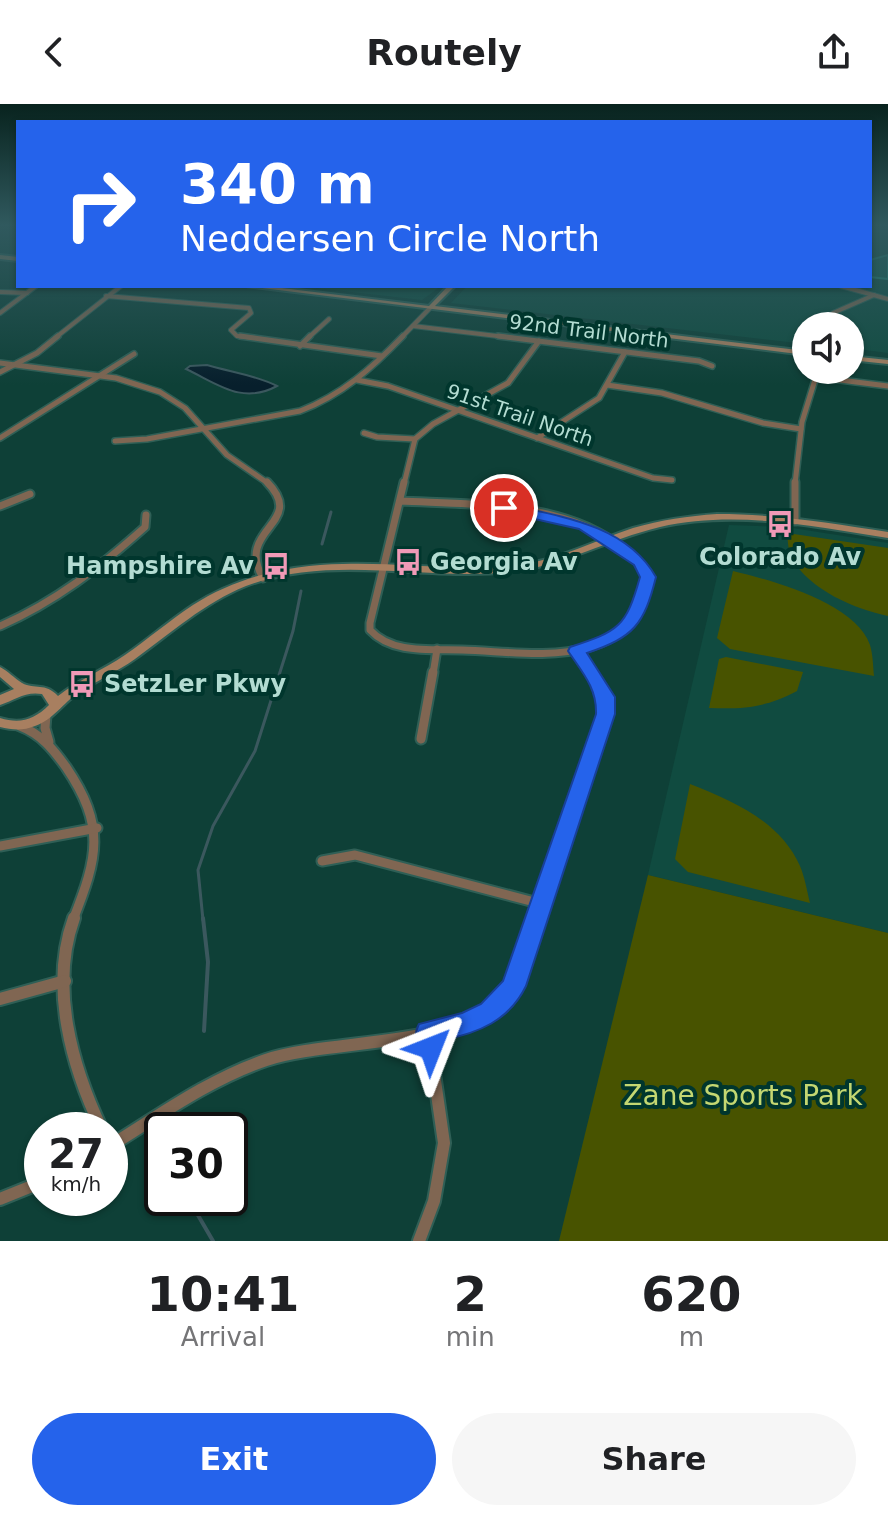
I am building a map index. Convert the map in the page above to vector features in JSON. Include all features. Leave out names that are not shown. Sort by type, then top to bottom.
[{"type":"street","points":[[0,313],[34,288]]},
{"type":"street","points":[[0,372],[47,346],[118,288]]},
{"type":"street","points":[[265,288],[792,351]]},
{"type":"street","points":[[115,441],[147,439],[312,407],[343,393],[450,288]]},
{"type":"street","points":[[848,288],[888,299]]},
{"type":"street","points":[[0,292],[28,293]]},
{"type":"street","points":[[835,312],[874,295]]},
{"type":"street","points":[[106,296],[249,308],[252,312],[233,327],[233,333],[250,339],[382,356]]},
{"type":"street","points":[[300,346],[329,319]]},
{"type":"street","name":"92nd Trail North","points":[[413,326],[699,361],[712,366]]},
{"type":"street","points":[[400,501],[504,508],[584,525],[646,570],[648,577],[640,609],[622,631],[601,643],[576,651],[533,653],[403,648],[381,642],[370,630],[384,566],[415,439],[425,429],[508,383],[539,341]]},
{"type":"street","points":[[537,438],[592,405],[625,352]]},
{"type":"street","points":[[0,438],[134,354]]},
{"type":"street","points":[[864,359],[888,362]]},
{"type":"street","points":[[0,363],[137,384],[168,396],[189,411],[224,454],[268,483],[278,497],[278,515],[254,548],[254,563],[263,578]]},
{"type":"street","name":"91st Trail North","points":[[357,380],[378,383],[653,478],[672,480]]},
{"type":"street","points":[[864,382],[888,386]]},
{"type":"street","points":[[795,521],[795,469],[801,429],[814,384]]},
{"type":"street","points":[[607,385],[662,393],[763,423],[801,429]]},
{"type":"street","points":[[364,433],[377,437],[415,439]]},
{"type":"street","points":[[0,506],[30,494]]},
{"type":"street","points":[[0,626],[31,613],[78,585],[145,527],[146,515]]},
{"type":"street","points":[[20,726],[51,710],[101,674],[128,659],[203,602],[263,578],[326,566],[511,569],[561,559],[659,525],[694,519],[750,517],[888,535]]},
{"type":"street","points":[[421,739],[437,649]]},
{"type":"street","points":[[128,1135],[224,1079],[263,1060],[321,1045],[428,1032],[481,1017],[508,996],[518,976],[607,706],[602,687],[576,651]]},
{"type":"street","points":[[0,671],[12,682],[29,689],[46,691],[101,674]]},
{"type":"street","points":[[0,696],[29,689]]},
{"type":"street","points":[[46,691],[53,697],[45,728],[49,743]]},
{"type":"street","points":[[2,724],[36,731],[49,743],[76,782],[97,828],[95,860],[68,935],[65,981],[75,1066],[93,1112]]},
{"type":"street","points":[[0,846],[97,828]]},
{"type":"street","points":[[322,861],[355,855],[542,904]]},
{"type":"street","points":[[0,999],[65,981]]},
{"type":"street","points":[[419,1241],[434,1201],[444,1143],[428,1032]]},
{"type":"street","points":[[0,1199],[24,1189]]},
{"type":"shaded area","points":[[872,279],[888,279],[888,353],[864,350],[864,312],[792,312],[792,342],[451,303],[465,288],[872,288]]},
{"type":"shaded area","points":[[317,288],[438,288],[422,300]]},
{"type":"shaded area","points":[[729,525],[786,527],[888,543],[888,933],[648,875]]},
{"type":"green space","points":[[787,533],[888,548],[888,616],[848,603],[810,580],[791,556]]},
{"type":"green space","points":[[733,571],[789,587],[848,617],[862,630],[870,645],[874,676],[730,649],[717,638]]},
{"type":"green space","points":[[726,657],[803,672],[797,691],[754,706],[709,708],[719,659]]},
{"type":"green space","points":[[690,784],[754,814],[768,825],[791,850],[800,866],[810,903],[688,872],[675,859]]},
{"type":"green space","name":"Zane Sports Park","points":[[648,875],[888,933],[888,1241],[559,1241]]},
{"type":"water","points":[[207,365],[277,386],[264,391],[241,393],[186,369]]},
{"type":"waterway","points":[[322,544],[331,512]]},
{"type":"waterway","points":[[203,920],[198,870],[213,826],[255,751],[293,631],[301,591]]},
{"type":"waterway","points":[[203,918],[208,962],[204,1031]]},
{"type":"waterway","points":[[198,1216],[213,1241]]},
{"type":"place","name":"Colorado Av","points":[[780,524]]},
{"type":"place","name":"Georgia Av","points":[[408,562]]},
{"type":"place","name":"Hampshire Av","points":[[276,566]]},
{"type":"place","name":"SetzLer Pkwy","points":[[82,684]]},
{"type":"route","points":[[431,1048],[428,1032],[465,1024],[490,1012],[508,996],[518,976],[607,706],[602,687],[576,651],[610,639],[630,624],[640,609],[647,585],[646,570],[640,562],[584,525],[504,508]]}]
